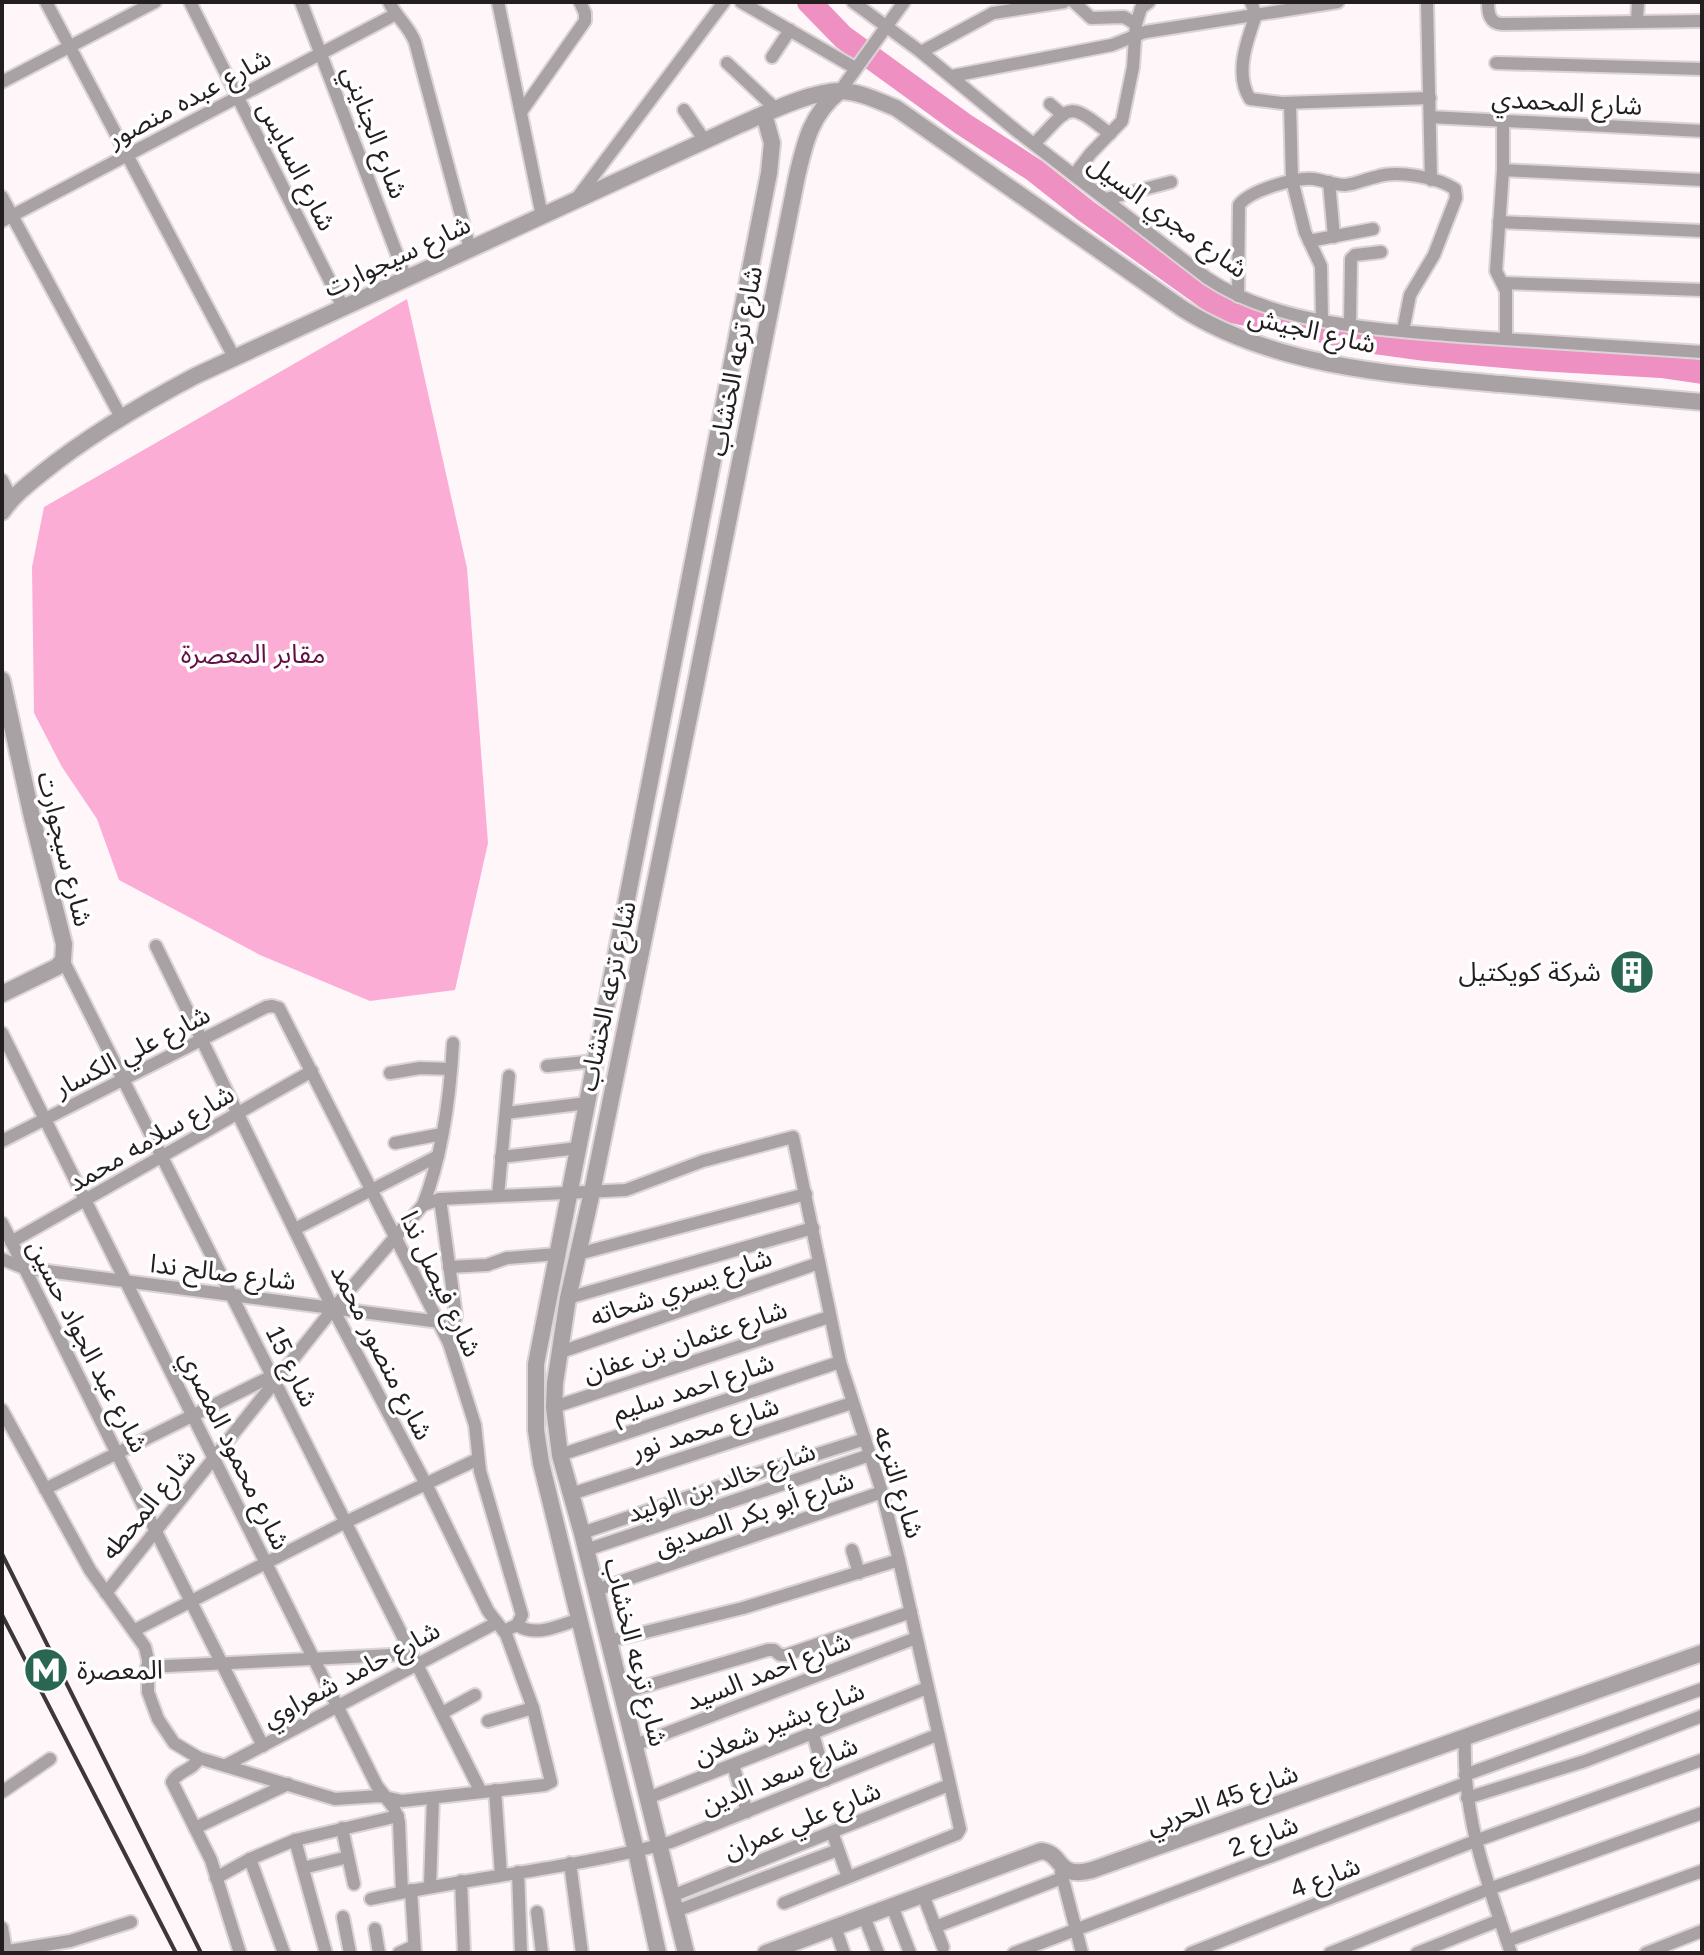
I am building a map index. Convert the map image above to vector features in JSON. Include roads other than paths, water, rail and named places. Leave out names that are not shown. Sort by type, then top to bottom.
[{"type":"street","points":[[46,2],[234,357]]},
{"type":"street","points":[[2,82],[155,2]]},
{"type":"street","name":"شارع السايس","points":[[190,2],[343,307]]},
{"type":"street","name":"شارع الجنايني","points":[[301,2],[406,278]]},
{"type":"street","points":[[498,2],[542,216]]},
{"type":"street","points":[[521,112],[585,21],[580,2]]},
{"type":"street","points":[[575,201],[724,2]]},
{"type":"street","points":[[741,2],[858,65]]},
{"type":"street","points":[[882,30],[904,2]]},
{"type":"street","points":[[921,52],[1005,7],[1064,2]]},
{"type":"street","points":[[1074,2],[1091,18],[1124,17],[1135,30],[1145,32],[1254,8],[1338,2]]},
{"type":"street","points":[[1074,175],[1124,116],[1133,67],[1135,30],[1141,8],[1149,2]]},
{"type":"street","points":[[1427,2],[1431,180]]},
{"type":"street","points":[[1488,2],[1488,15],[1497,24],[1702,21]]},
{"type":"street","points":[[1637,21],[1638,2]]},
{"type":"street","name":"شارع مجري السيل","points":[[856,3],[882,30],[921,52],[1207,278],[1238,296],[1322,320],[1403,331],[1702,352]]},
{"type":"street","points":[[392,8],[407,25],[415,42],[470,249]]},
{"type":"street","name":"شارع عبده منصور","points":[[7,218],[321,53],[392,8]]},
{"type":"street","points":[[1254,8],[1245,46],[1243,81],[1250,99],[1290,103],[1430,98]]},
{"type":"street","points":[[772,57],[790,30]]},
{"type":"street","name":"شارع ترعه الخشاب","points":[[686,1953],[560,1455],[554,1407],[558,1353],[797,176],[812,123],[819,111],[840,91],[882,30]]},
{"type":"street","points":[[952,76],[1112,45],[1135,30]]},
{"type":"street","points":[[727,63],[770,112]]},
{"type":"street","points":[[1496,63],[1702,69]]},
{"type":"street","name":"شارع سيجوارت","points":[[7,505],[64,455],[121,417],[234,357],[770,112],[811,97],[840,91]]},
{"type":"street","name":"شارع الجيش","points":[[840,91],[859,94],[896,108],[1183,309],[1254,345],[1416,376],[1702,402]]},
{"type":"street","points":[[1290,103],[1292,180],[1322,274],[1322,320]]},
{"type":"street","points":[[1050,104],[1063,115]]},
{"type":"street","points":[[684,110],[705,141]]},
{"type":"street","points":[[1034,144],[1069,111],[1082,112],[1110,134]]},
{"type":"street","name":"شارع ترعه الخشاب","points":[[658,1953],[541,1463],[536,1430],[536,1364],[769,173],[772,143],[770,112]]},
{"type":"street","name":"شارع المحمدي","points":[[1430,117],[1702,131]]},
{"type":"street","points":[[1503,121],[1496,275],[1506,291],[1506,339]]},
{"type":"street","points":[[1503,170],[1702,180]]},
{"type":"street","points":[[769,173],[797,176]]},
{"type":"street","points":[[1238,296],[1239,205],[1242,201],[1292,180],[1314,179],[1353,184],[1390,175],[1431,180],[1455,189],[1456,198],[1434,255],[1410,295],[1403,331]]},
{"type":"street","points":[[1106,199],[1171,182]]},
{"type":"street","points":[[1329,182],[1334,237]]},
{"type":"street","points":[[2,197],[7,218],[121,417]]},
{"type":"street","points":[[1499,222],[1702,231]]},
{"type":"street","points":[[1309,241],[1373,229]]},
{"type":"street","points":[[1350,324],[1351,259],[1355,255],[1381,252]]},
{"type":"street","points":[[1503,283],[1702,290]]},
{"type":"street","points":[[2,480],[7,505]]},
{"type":"street","name":"شارع سيجوارت","points":[[2,680],[32,817],[63,935],[63,960],[57,967],[2,994]]},
{"type":"street","points":[[630,873],[656,878]]},
{"type":"street","name":"شارع منصور محمد","points":[[156,946],[333,1309],[500,1627],[533,1708],[551,1782],[495,1790]]},
{"type":"street","name":"شارع 15","points":[[63,960],[481,1792]]},
{"type":"street","name":"شارع علي الكسار","points":[[2,1141],[269,1006],[276,1006],[281,1011]]},
{"type":"street","name":"شارع فيصل ندا","points":[[281,1011],[449,1343],[475,1425],[478,1459],[521,1612],[522,1618],[517,1625]]},
{"type":"street","name":"شارع محمود المصري","points":[[2,1033],[314,1659],[384,1797],[398,1816]]},
{"type":"street","points":[[423,1205],[438,1156],[453,1043]]},
{"type":"street","points":[[547,1066],[595,1061]]},
{"type":"street","points":[[390,1073],[420,1068],[451,1069]]},
{"type":"street","name":"شارع سلامه محمد","points":[[11,1242],[312,1071]]},
{"type":"street","points":[[498,1196],[509,1076]]},
{"type":"street","points":[[506,1113],[587,1103]]},
{"type":"street","points":[[395,1143],[442,1134]]},
{"type":"street","name":"شارع المحطه","points":[[106,1593],[273,1379],[423,1205],[440,1199],[639,1187],[703,1161],[787,1137],[793,1137],[796,1142]]},
{"type":"street","name":"شارع الترعه","points":[[796,1142],[829,1317],[852,1403],[882,1492],[960,1829],[957,1834],[848,1877]]},
{"type":"street","points":[[501,1157],[578,1148]]},
{"type":"street","points":[[295,1229],[438,1156]]},
{"type":"street","points":[[578,1254],[806,1194]]},
{"type":"street","points":[[440,1199],[456,1315],[449,1343]]},
{"type":"street","name":"شارع عبد الجواد حسين","points":[[2,1223],[263,1746]]},
{"type":"street","points":[[568,1298],[813,1228]]},
{"type":"street","points":[[449,1267],[490,1265],[507,1258],[557,1254]]},
{"type":"street","name":"شارع صالح ندا","points":[[2,1259],[24,1268],[440,1322]]},
{"type":"street","name":"شارع يسري شحاته","points":[[558,1353],[819,1263]]},
{"type":"street","points":[[2,1267],[24,1268]]},
{"type":"street","name":"شارع عثمان بن عفان","points":[[554,1407],[829,1317]]},
{"type":"street","name":"شارع احمد سليم","points":[[560,1455],[840,1362]]},
{"type":"street","points":[[45,1489],[273,1379]]},
{"type":"street","name":"شارع محمد نور","points":[[571,1494],[852,1403]]},
{"type":"street","points":[[2,1410],[106,1593],[135,1630],[148,1654],[148,1692],[165,1732],[186,1752],[335,1799],[384,1797],[402,1801],[495,1790],[501,1875]]},
{"type":"street","points":[[582,1533],[865,1439]]},
{"type":"street","name":"شارع خالد بن الوليد","points":[[586,1550],[870,1455]]},
{"type":"street","points":[[135,1630],[346,1522],[478,1459]]},
{"type":"street","name":"شارع أبو بكر الصديق","points":[[596,1590],[882,1492]]},
{"type":"street","points":[[852,1550],[859,1573]]},
{"type":"street","points":[[609,1641],[743,1608],[899,1560]]},
{"type":"street","points":[[622,1693],[768,1650],[786,1655],[911,1612]]},
{"type":"street","points":[[500,1627],[517,1625],[526,1631],[537,1631],[580,1619]]},
{"type":"street","name":"شارع حامد شعراوي","points":[[226,1765],[338,1706],[414,1659],[500,1627]]},
{"type":"street","name":"شارع احمد السيد","points":[[635,1745],[916,1638]]},
{"type":"street","name":"شارع 45 الحربي","points":[[766,1953],[800,1947],[835,1927],[1041,1851],[1051,1853],[1061,1871],[1074,1873],[1092,1870],[1702,1653]]},
{"type":"street","points":[[147,1667],[314,1659],[414,1659]]},
{"type":"street","name":"شارع بشير شعلان","points":[[648,1798],[927,1688]]},
{"type":"street","points":[[1467,1798],[1585,1761],[1702,1716],[1698,1691]]},
{"type":"street","name":"شارع 2","points":[[1014,1953],[1698,1691]]},
{"type":"street","points":[[442,1713],[475,1695]]},
{"type":"street","points":[[488,1721],[533,1708]]},
{"type":"street","points":[[813,1734],[826,1780]]},
{"type":"street","name":"شارع سعد الدين","points":[[371,1899],[659,1845],[937,1735]]},
{"type":"street","points":[[1465,1738],[1465,1779],[1475,1841],[1509,1947],[1702,1871]]},
{"type":"street","points":[[199,1758],[194,1767],[172,1780],[216,1878],[240,1953]]},
{"type":"street","points":[[2,1792],[50,1759]]},
{"type":"street","name":"شارع 4","points":[[1191,1953],[1475,1841],[1702,1760]]},
{"type":"street","points":[[733,1765],[747,1812]]},
{"type":"street","points":[[195,1828],[288,1784]]},
{"type":"street","name":"شارع علي عمران","points":[[674,1904],[832,1832],[949,1785]]},
{"type":"street","points":[[430,1886],[433,1798]]},
{"type":"street","points":[[1330,1953],[1489,1889],[1702,1813]]},
{"type":"street","points":[[216,1878],[295,1840],[398,1816],[415,1950],[399,1953]]},
{"type":"street","points":[[342,1828],[354,1884]]},
{"type":"street","points":[[784,1903],[848,1877],[832,1832]]},
{"type":"street","points":[[295,1840],[326,1953]]},
{"type":"street","points":[[674,1904],[838,1850]]},
{"type":"street","points":[[303,1868],[348,1857]]},
{"type":"street","points":[[250,1859],[284,1953]]},
{"type":"street","points":[[570,1863],[582,1953]]},
{"type":"street","points":[[935,1927],[1061,1871],[1082,1953]]},
{"type":"street","points":[[518,1872],[521,1953]]},
{"type":"street","points":[[461,1881],[464,1953]]},
{"type":"street","points":[[923,1895],[943,1947]]},
{"type":"street","points":[[892,1906],[910,1953]]},
{"type":"street","points":[[537,1912],[542,1953]]},
{"type":"street","points":[[864,1916],[878,1953]]},
{"type":"street","points":[[343,1917],[350,1953]]},
{"type":"street","points":[[1417,1953],[1500,1920]]},
{"type":"street","points":[[2,1928],[4,1952],[70,1941],[131,1922]]},
{"type":"street","points":[[835,1927],[844,1953]]},
{"type":"street","points":[[375,1929],[379,1953]]},
{"type":"street","points":[[1646,1953],[1702,1931]]},
{"type":"waterway","points":[[809,2],[843,37],[963,124],[1034,170],[1223,309],[1368,341],[1426,349],[1661,366],[1702,372]]},
{"type":"railway","points":[[2,1554],[201,1953]]},
{"type":"railway","points":[[2,1615],[176,1953]]},
{"type":"place","name":"شركة كويكتيل","points":[[1632,972]]},
{"type":"place","name":"المعصرة","points":[[46,1670]]},
{"type":"park label","name":"مقابر المعصرة","points":[[253,654]]}]
